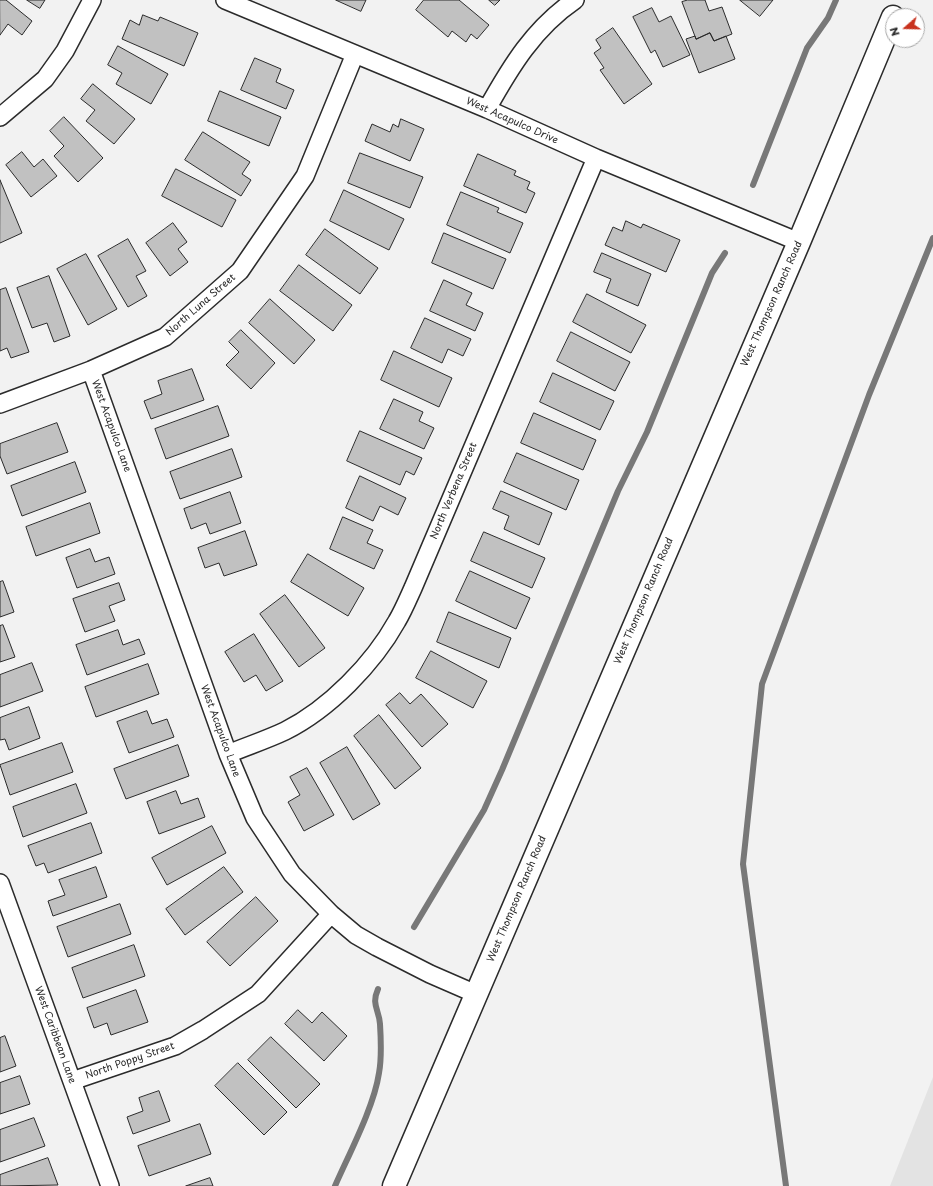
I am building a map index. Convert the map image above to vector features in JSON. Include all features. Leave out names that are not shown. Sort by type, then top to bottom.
[{"type":"main road","name":"West Thompson Ranch Road","points":[[394,1186],[799,242],[885,35]]},
{"type":"street","points":[[0,117],[45,79],[65,51],[92,0]]},
{"type":"street","points":[[487,109],[523,49],[541,30],[575,0]]},
{"type":"street","name":"West Acapulco Drive","points":[[236,2],[487,109],[596,158],[799,242]]},
{"type":"street","name":"North Luna Street","points":[[0,404],[91,370],[165,337],[240,271],[305,176],[355,54]]},
{"type":"street","name":"North Verbena Street","points":[[228,754],[286,730],[322,707],[342,690],[367,665],[397,622],[413,588],[596,158]]},
{"type":"street","name":"West Acapulco Lane","points":[[91,370],[228,754],[255,818],[292,874],[331,914],[356,935],[377,948],[430,974],[476,994]]},
{"type":"street","name":"West Caribbean Lane","points":[[0,883],[110,1186]]},
{"type":"street","name":"North Poppy Street","points":[[72,1081],[175,1046],[203,1030],[258,994],[331,914]]},
{"type":"shaded area","points":[[933,1077],[933,1186],[890,1186],[931,1082]]},
{"type":"building","points":[[0,0],[6,0],[32,21],[22,35],[8,24],[0,35]]},
{"type":"building","points":[[27,0],[45,0],[40,8]]},
{"type":"building","points":[[336,0],[366,0],[361,11]]},
{"type":"building","points":[[424,0],[459,0],[489,25],[477,39],[471,34],[466,42],[452,31],[448,37],[416,10]]},
{"type":"building","points":[[489,0],[500,0],[495,5]]},
{"type":"building","points":[[688,0],[705,0],[709,11],[722,7],[732,34],[714,41],[710,33],[696,39],[682,2]]},
{"type":"building","points":[[740,0],[773,0],[760,16]]},
{"type":"building","points":[[652,8],[659,22],[671,16],[690,55],[663,67],[655,50],[651,53],[633,17]]},
{"type":"building","points":[[143,15],[158,21],[160,17],[198,33],[184,66],[122,39],[130,20],[139,25]]},
{"type":"building","points":[[613,28],[652,84],[624,104],[600,70],[604,68],[594,53],[601,48],[596,40]]},
{"type":"building","points":[[710,33],[714,41],[726,36],[735,59],[699,73],[686,39],[695,36],[696,39]]},
{"type":"building","points":[[118,46],[168,74],[151,104],[116,84],[122,73],[108,65]]},
{"type":"building","points":[[255,58],[281,69],[276,82],[294,90],[286,109],[241,90]]},
{"type":"building","points":[[93,84],[135,119],[114,144],[86,121],[95,110],[81,99]]},
{"type":"building","points":[[220,91],[281,117],[269,146],[208,121]]},
{"type":"building","points":[[64,117],[103,158],[78,182],[54,156],[64,146],[50,131]]},
{"type":"building","points":[[401,119],[424,129],[410,161],[365,141],[372,124],[390,132],[393,124],[398,127]]},
{"type":"building","points":[[203,132],[250,162],[242,174],[251,180],[241,196],[185,160]]},
{"type":"building","points":[[22,152],[34,167],[43,159],[57,176],[31,197],[6,165]]},
{"type":"building","points":[[360,153],[423,177],[410,208],[348,183]]},
{"type":"building","points":[[478,154],[516,171],[514,175],[530,182],[527,189],[535,193],[526,213],[464,186]]},
{"type":"building","points":[[176,169],[236,200],[222,227],[162,196]]},
{"type":"building","points":[[0,180],[22,233],[0,243]]},
{"type":"building","points":[[344,190],[404,219],[389,250],[330,221]]},
{"type":"building","points":[[461,192],[499,208],[497,212],[523,223],[510,253],[447,225]]},
{"type":"building","points":[[626,221],[641,228],[643,224],[680,240],[666,272],[605,245],[613,227],[622,231]]},
{"type":"building","points":[[173,223],[187,242],[178,249],[188,262],[170,276],[146,243]]},
{"type":"building","points":[[325,229],[378,268],[360,294],[306,255]]},
{"type":"building","points":[[444,233],[506,259],[493,289],[432,263]]},
{"type":"building","points":[[128,239],[146,271],[136,276],[147,296],[128,307],[98,256]]},
{"type":"building","points":[[602,253],[651,274],[638,306],[606,292],[611,279],[594,272]]},
{"type":"building","points":[[86,254],[117,309],[88,325],[57,269]]},
{"type":"building","points":[[299,265],[352,305],[333,331],[280,291]]},
{"type":"building","points":[[49,276],[70,336],[54,342],[47,323],[32,328],[17,288]]},
{"type":"building","points":[[444,280],[472,293],[466,305],[483,313],[475,331],[430,311]]},
{"type":"building","points":[[6,288],[29,352],[11,358],[7,348],[0,351],[0,290]]},
{"type":"building","points":[[587,294],[646,325],[631,353],[573,322]]},
{"type":"building","points":[[270,299],[315,340],[294,364],[249,323]]},
{"type":"building","points":[[425,318],[471,339],[463,356],[448,349],[442,363],[411,348]]},
{"type":"building","points":[[241,330],[275,363],[251,389],[226,365],[239,352],[229,342]]},
{"type":"building","points":[[571,332],[630,362],[615,391],[557,361]]},
{"type":"building","points":[[394,351],[452,378],[439,407],[381,380]]},
{"type":"building","points":[[192,369],[204,400],[151,419],[144,401],[162,394],[158,381]]},
{"type":"building","points":[[553,373],[614,401],[600,430],[540,402]]},
{"type":"building","points":[[394,399],[423,412],[419,421],[434,428],[424,449],[380,429]]},
{"type":"building","points":[[218,406],[229,436],[166,459],[155,429]]},
{"type":"building","points":[[534,413],[596,440],[583,470],[521,443]]},
{"type":"building","points":[[57,423],[68,452],[7,474],[0,456],[0,444]]},
{"type":"building","points":[[360,431],[422,458],[414,475],[406,471],[400,485],[347,461]]},
{"type":"building","points":[[232,449],[242,477],[180,499],[170,472]]},
{"type":"building","points":[[517,453],[579,480],[566,510],[504,482]]},
{"type":"building","points":[[75,462],[86,492],[22,516],[11,486]]},
{"type":"building","points":[[360,476],[406,498],[398,515],[380,506],[373,521],[346,508]]},
{"type":"building","points":[[501,491],[552,513],[539,545],[504,529],[509,516],[493,509]]},
{"type":"building","points":[[230,492],[241,523],[210,534],[206,523],[191,529],[184,509]]},
{"type":"building","points":[[90,503],[100,533],[36,556],[26,527]]},
{"type":"building","points":[[343,517],[373,530],[367,543],[383,550],[374,569],[330,549]]},
{"type":"building","points":[[245,531],[257,565],[224,576],[219,563],[205,568],[198,548]]},
{"type":"building","points":[[484,532],[545,558],[532,588],[471,561]]},
{"type":"building","points":[[90,549],[95,562],[109,557],[115,574],[77,588],[66,558]]},
{"type":"building","points":[[308,554],[364,588],[348,616],[291,582]]},
{"type":"building","points":[[470,571],[530,598],[516,629],[456,601]]},
{"type":"building","points":[[3,581],[14,612],[0,617],[0,582]]},
{"type":"building","points":[[119,583],[125,600],[109,606],[115,621],[85,632],[73,599]]},
{"type":"building","points":[[285,595],[325,648],[299,667],[260,614]]},
{"type":"building","points":[[449,612],[511,638],[499,668],[437,642]]},
{"type":"building","points":[[3,625],[15,657],[0,662],[0,626]]},
{"type":"building","points":[[118,630],[123,645],[139,639],[145,654],[87,675],[76,645]]},
{"type":"building","points":[[254,634],[283,681],[266,691],[256,675],[244,682],[225,652]]},
{"type":"building","points":[[431,651],[487,681],[473,708],[416,678]]},
{"type":"building","points":[[32,663],[43,691],[0,707],[0,675]]},
{"type":"building","points":[[148,664],[159,694],[96,717],[85,687]]},
{"type":"building","points":[[400,693],[410,704],[421,694],[448,724],[422,747],[386,705]]},
{"type":"building","points":[[29,707],[40,738],[9,750],[5,739],[0,740],[0,718]]},
{"type":"building","points":[[147,711],[152,724],[167,719],[174,737],[129,753],[117,722]]},
{"type":"building","points":[[379,715],[421,768],[395,789],[354,736]]},
{"type":"building","points":[[62,743],[73,772],[10,795],[0,765]]},
{"type":"building","points":[[178,745],[189,776],[126,799],[114,769]]},
{"type":"building","points":[[347,747],[380,804],[353,820],[320,763]]},
{"type":"building","points":[[307,768],[334,815],[304,831],[288,802],[300,795],[290,777]]},
{"type":"building","points":[[76,784],[87,813],[23,837],[13,807]]},
{"type":"building","points":[[176,791],[181,804],[198,798],[205,817],[159,834],[147,802]]},
{"type":"building","points":[[91,823],[102,853],[48,873],[44,863],[36,866],[28,846]]},
{"type":"building","points":[[212,826],[226,853],[167,885],[152,858]]},
{"type":"building","points":[[96,867],[107,897],[53,916],[48,901],[65,895],[59,880]]},
{"type":"building","points":[[224,867],[243,892],[185,935],[166,909]]},
{"type":"building","points":[[256,897],[278,921],[230,966],[207,942]]},
{"type":"building","points":[[120,904],[131,934],[68,957],[57,927]]},
{"type":"building","points":[[134,945],[145,976],[83,998],[72,968]]},
{"type":"building","points":[[136,990],[148,1022],[111,1035],[107,1023],[94,1028],[87,1008]]},
{"type":"building","points":[[298,1010],[312,1023],[322,1012],[347,1036],[324,1061],[285,1024]]},
{"type":"building","points":[[5,1036],[16,1066],[0,1072],[0,1038]]},
{"type":"building","points":[[271,1037],[320,1084],[296,1108],[248,1060]]},
{"type":"building","points":[[238,1063],[287,1112],[264,1135],[215,1086]]},
{"type":"building","points":[[20,1076],[30,1104],[0,1114],[0,1083]]},
{"type":"building","points":[[159,1091],[170,1121],[133,1134],[127,1117],[143,1111],[139,1098]]},
{"type":"building","points":[[34,1118],[45,1146],[0,1162],[0,1130]]},
{"type":"building","points":[[200,1124],[211,1154],[149,1176],[138,1146]]},
{"type":"building","points":[[48,1158],[58,1185],[0,1186],[0,1175]]},
{"type":"building","points":[[210,1178],[213,1186],[186,1186]]},
{"type":"waterway","points":[[753,185],[807,48],[828,18],[836,0]]},
{"type":"waterway","points":[[786,1186],[743,864],[762,684],[869,395],[933,238]]},
{"type":"waterway","points":[[414,927],[484,810],[618,491],[647,432],[712,273],[725,253]]},
{"type":"waterway","points":[[335,1186],[367,1115],[376,1086],[381,1055],[380,1024],[375,1003],[378,989]]}]
